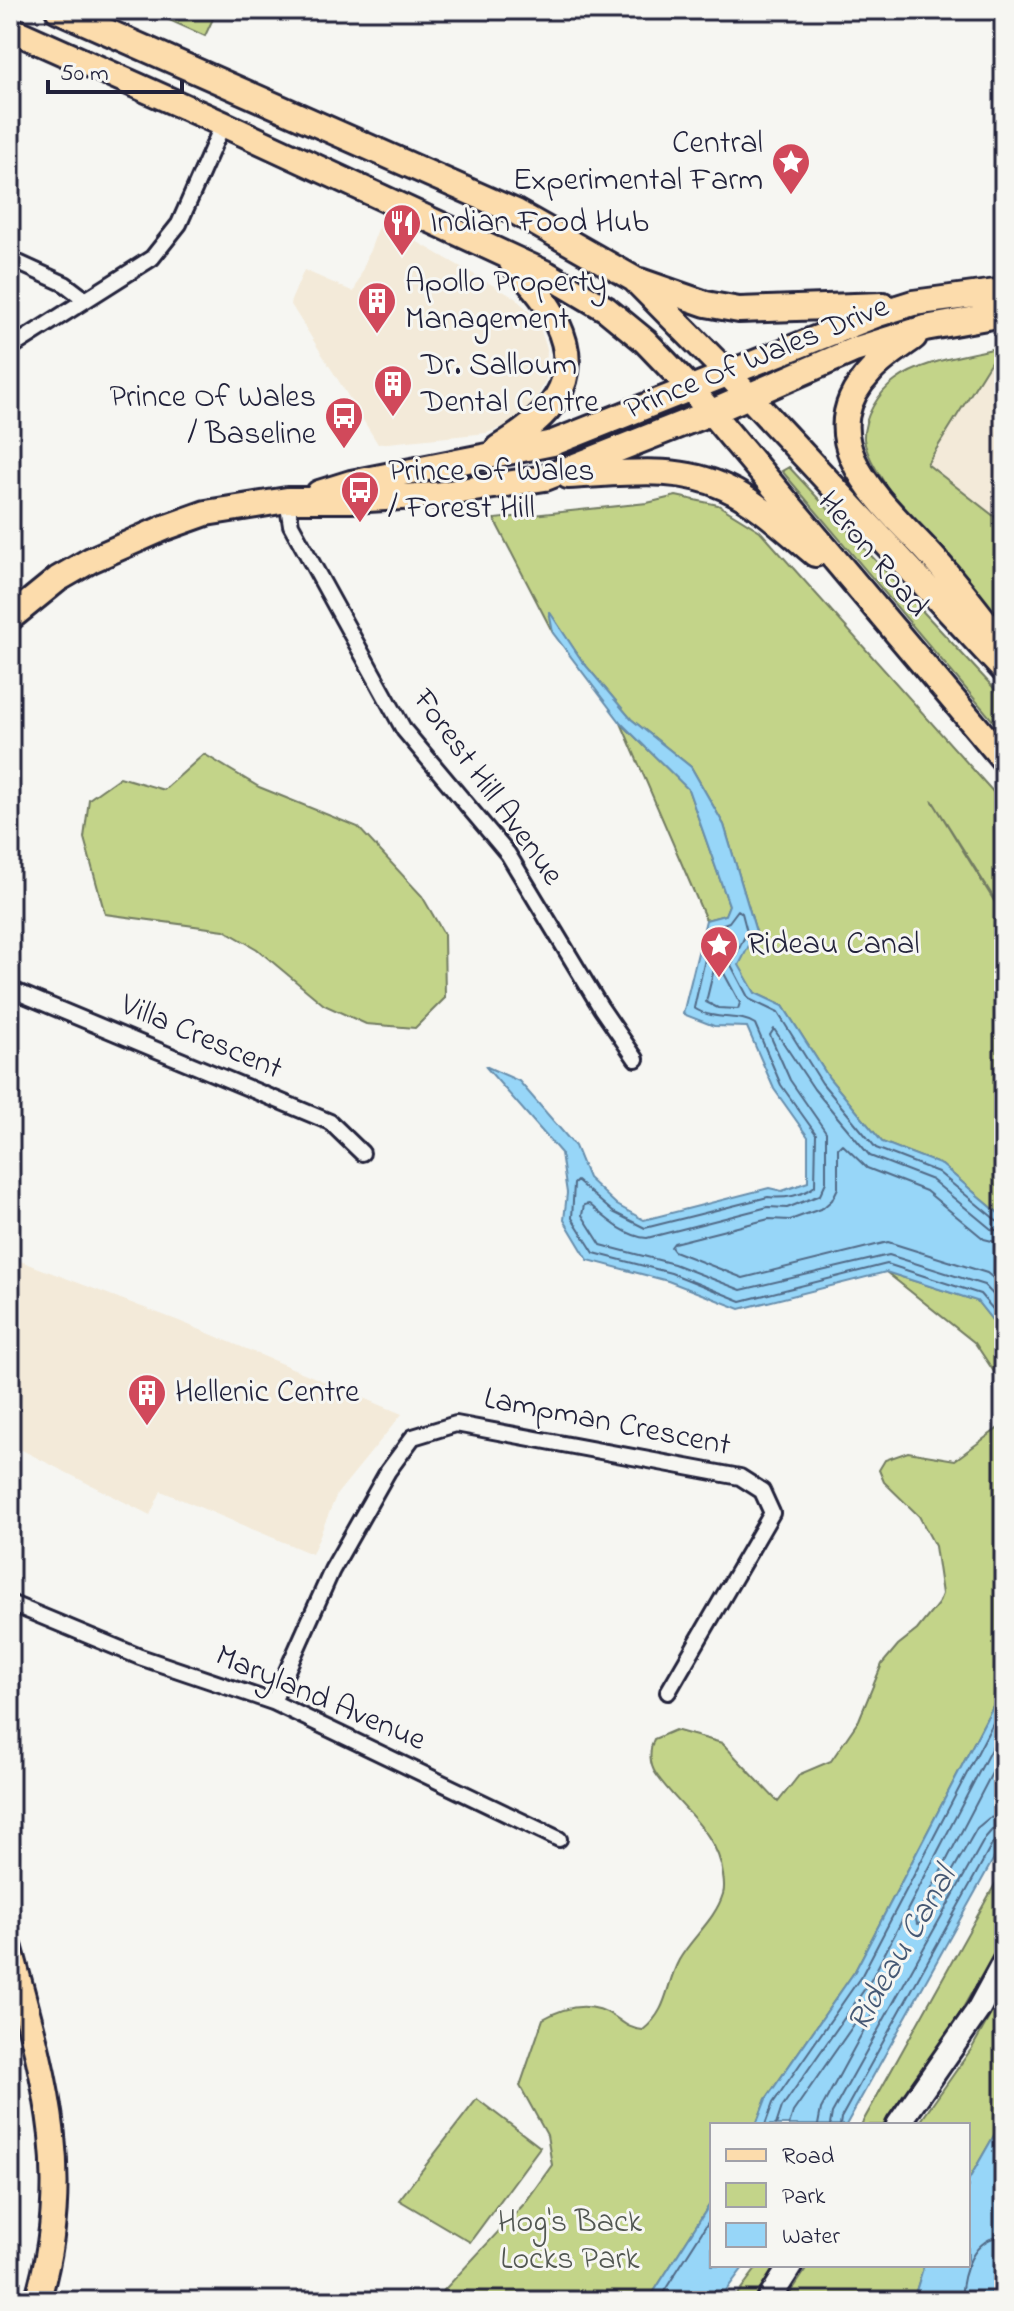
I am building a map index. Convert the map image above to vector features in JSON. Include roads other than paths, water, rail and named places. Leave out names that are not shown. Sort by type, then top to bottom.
[{"type":"main road","points":[[58,10],[516,212],[634,279],[706,304],[739,310],[913,303]]},
{"type":"main road","name":"Heron Road","points":[[10,29],[506,255],[606,309],[645,341],[712,412],[1004,760]]},
{"type":"main road","points":[[479,459],[540,420],[559,394],[566,365],[557,322],[506,255]]},
{"type":"main road","name":"Heron Road","points":[[634,279],[728,374],[1004,670]]},
{"type":"main road","name":"Prince Of Wales Drive","points":[[10,618],[74,569],[164,528],[206,513],[293,500],[351,483],[553,443],[692,390],[843,327],[913,303],[1004,291]]},
{"type":"main road","name":"Prince Of Wales Drive","points":[[293,500],[435,495],[545,478],[712,412],[854,350],[925,328],[1004,314]]},
{"type":"main road","points":[[925,328],[882,361],[854,393],[847,417],[848,447],[861,477],[936,560],[1004,646]]},
{"type":"main road","points":[[432,466],[435,495]]},
{"type":"main road","points":[[545,478],[677,474],[725,487],[755,506],[858,588]]},
{"type":"main road","points":[[10,1949],[44,2072],[54,2137],[52,2228],[37,2301]]},
{"type":"main road","points":[[899,2123],[978,2010],[1004,1962]]},
{"type":"main road","points":[[768,2301],[790,2267]]},
{"type":"street","points":[[10,348],[152,258],[179,224],[223,124]]},
{"type":"street","points":[[10,259],[65,284],[86,300]]},
{"type":"street","name":"Forest Hill Avenue","points":[[293,500],[291,525],[404,730],[508,854],[601,1008],[636,1059]]},
{"type":"street","name":"Villa Crescent","points":[[10,989],[330,1122],[362,1153]]},
{"type":"street","name":"Lampman Crescent","points":[[273,1702],[332,1570],[388,1471],[413,1437],[456,1424],[740,1477],[762,1491],[772,1513],[668,1692]]},
{"type":"street","name":"Maryland Avenue","points":[[10,1603],[140,1657],[273,1702],[559,1839]]},
{"type":"water","name":"Rideau Canal","points":[[549,611],[582,661],[631,719],[691,767],[724,825],[756,932],[739,965],[755,993],[783,1006],[829,1078],[882,1142],[942,1165],[1004,1218],[1004,1335],[977,1301],[886,1272],[740,1309],[668,1281],[588,1260],[564,1220],[567,1193],[561,1153],[485,1066],[519,1081],[575,1146],[588,1178],[617,1205],[644,1220],[769,1188],[782,1191],[808,1182],[808,1137],[774,1089],[747,1027],[714,1026],[683,1014],[706,920],[725,915],[729,905],[688,789],[621,723],[553,633]]},
{"type":"water","name":"Rideau Canal","points":[[1004,1685],[1004,1840],[847,2123],[757,2123],[766,2099],[855,1971]]},
{"type":"water","points":[[1004,2118],[1004,2261],[998,2270],[990,2301],[913,2301],[923,2267],[970,2267],[970,2178]]},
{"type":"water","points":[[710,2204],[710,2267],[744,2267],[718,2301],[648,2301]]},
{"type":"place","name":"Central Experimental Farm","points":[[791,196]]},
{"type":"place","name":"Indian Food Hub","points":[[402,257]]},
{"type":"place","name":"Apollo Property Management","points":[[377,335]]},
{"type":"place","name":"Dr. Salloum Dental Centre","points":[[393,418]]},
{"type":"place","name":"Prince Of Wales / Baseline","points":[[344,450]]},
{"type":"place","name":"Prince Of Wales / Forest Hill","points":[[360,524]]},
{"type":"place","name":"Rideau Canal","points":[[719,979]]},
{"type":"place","name":"Hellenic Centre","points":[[147,1427]]},
{"type":"park label","name":"Hog's Back Locks Park","points":[[570,2242]]}]
